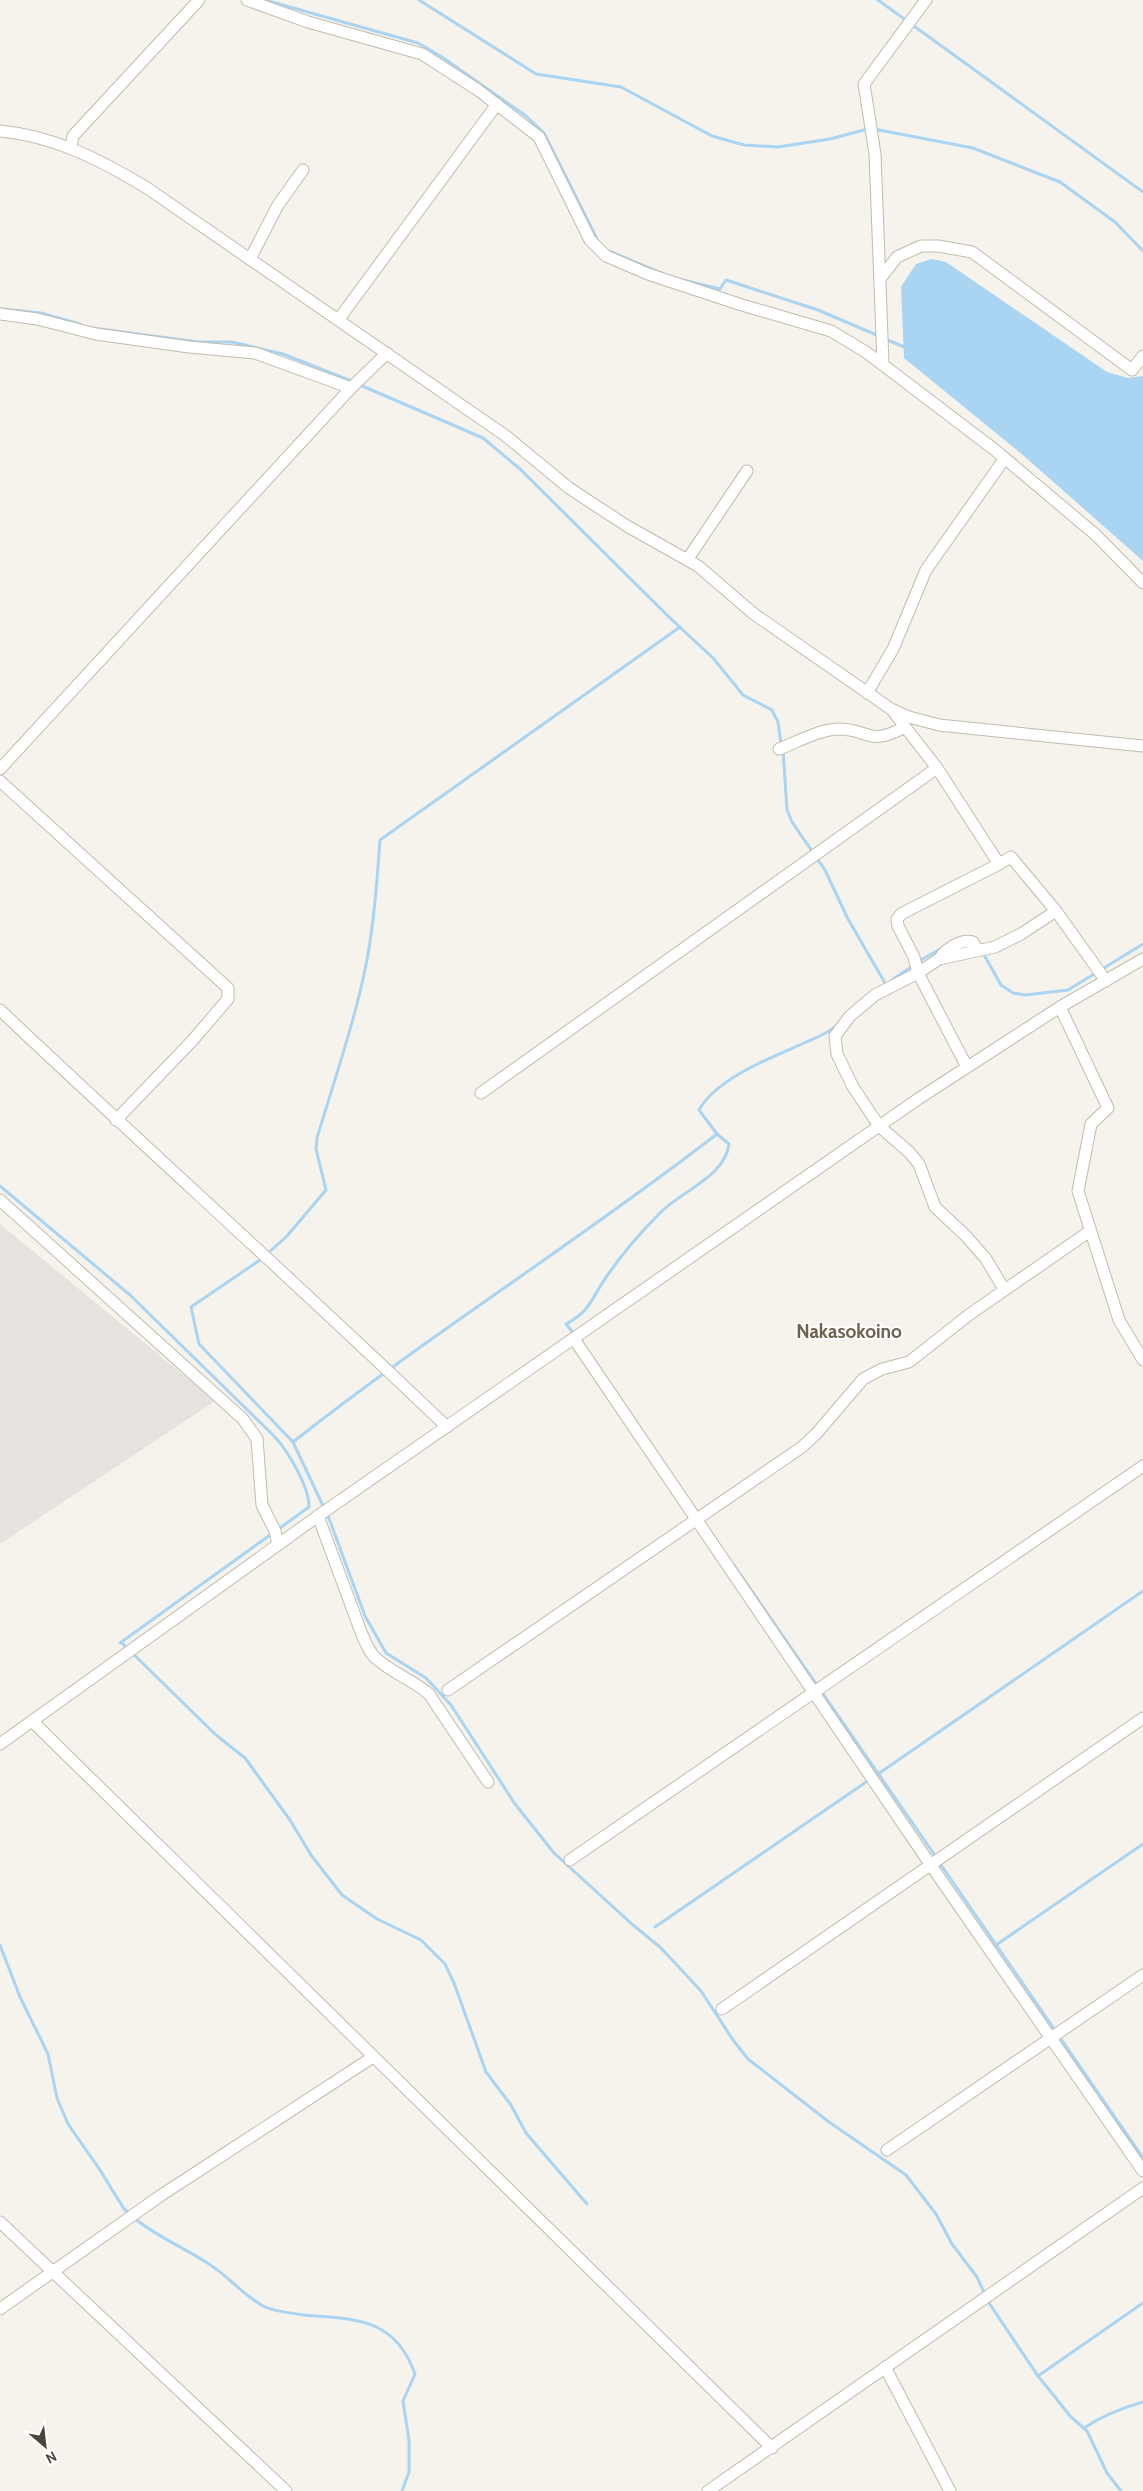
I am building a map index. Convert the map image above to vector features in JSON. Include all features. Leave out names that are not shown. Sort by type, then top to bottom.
[{"type":"street","points":[[71,147],[73,136],[200,0]]},
{"type":"street","points":[[247,0],[308,22],[422,54],[497,104],[539,136],[590,240],[606,256],[648,274],[742,306],[831,331],[883,364],[1005,458],[1096,535],[1143,583]]},
{"type":"street","points":[[883,364],[875,154],[864,84],[926,0]]},
{"type":"street","points":[[339,319],[497,104]]},
{"type":"street","points":[[0,131],[44,139],[71,147],[106,162],[147,188],[506,436],[569,488],[627,526],[698,566],[754,614],[890,709],[909,717],[939,725],[1143,746]]},
{"type":"street","points":[[250,259],[278,205],[303,170]]},
{"type":"street","points":[[880,279],[897,257],[921,246],[938,246],[972,252],[1132,370],[1143,356]]},
{"type":"street","points":[[0,314],[37,319],[96,334],[189,347],[255,353],[351,388]]},
{"type":"street","points":[[0,769],[351,388],[387,353]]},
{"type":"street","points":[[867,693],[894,649],[926,570],[1005,458]]},
{"type":"street","points":[[687,560],[748,471]]},
{"type":"street","points":[[890,709],[937,768],[1000,864]]},
{"type":"street","points":[[778,749],[826,731],[839,729],[872,737],[883,737],[905,727]]},
{"type":"street","points":[[481,1093],[937,768]]},
{"type":"street","points":[[0,781],[228,988],[228,999],[116,1120]]},
{"type":"street","points":[[967,1067],[918,973],[914,957],[898,926],[897,919],[901,914],[1011,857],[1056,911],[1106,981]]},
{"type":"street","points":[[1004,1289],[986,1259],[966,1236],[935,1207],[919,1164],[909,1152],[879,1126],[853,1087],[837,1054],[835,1036],[850,1016],[874,995],[918,973],[939,959],[995,947],[1021,934],[1056,911]]},
{"type":"street","points":[[0,1744],[332,1506],[879,1126],[1060,1007],[1143,959]]},
{"type":"street","points":[[1060,1007],[1108,1108],[1090,1124],[1078,1191],[1119,1320],[1143,1360]]},
{"type":"street","points":[[0,1010],[116,1120],[309,1295],[448,1427]]},
{"type":"street","points":[[0,1200],[243,1419],[256,1439],[262,1505],[275,1531],[278,1545]]},
{"type":"street","points":[[448,1690],[802,1447],[817,1434],[863,1379],[882,1369],[909,1362],[1004,1289],[1090,1231]]},
{"type":"street","points":[[574,1339],[930,1864],[1143,2171]]},
{"type":"street","points":[[570,1860],[1143,1466]]},
{"type":"street","points":[[318,1516],[361,1632],[370,1650],[376,1659],[418,1684],[429,1694],[488,1782]]},
{"type":"street","points":[[722,2009],[1143,1718]]},
{"type":"street","points":[[32,1721],[772,2448]]},
{"type":"street","points":[[887,2150],[1143,1975]]},
{"type":"street","points":[[0,2309],[160,2196],[373,2057]]},
{"type":"street","points":[[708,2491],[1143,2188]]},
{"type":"street","points":[[0,2222],[286,2491]]},
{"type":"street","points":[[885,2367],[950,2491]]},
{"type":"shaded area","points":[[0,1224],[215,1401],[0,1544]]},
{"type":"water","points":[[932,259],[946,262],[1107,372],[1128,378],[1143,376],[1143,561],[1024,456],[904,358],[901,287],[916,264]]},
{"type":"waterway","points":[[265,0],[418,43],[442,57],[526,116],[544,133],[599,243]]},
{"type":"waterway","points":[[419,0],[536,74],[621,87],[712,136],[744,145],[778,147],[830,139],[868,129]]},
{"type":"waterway","points":[[878,0],[1143,192]]},
{"type":"waterway","points":[[874,129],[973,148],[1060,182],[1115,222],[1143,251]]},
{"type":"waterway","points":[[609,251],[661,273]]},
{"type":"waterway","points":[[679,279],[720,289],[726,280],[818,310],[879,336]]},
{"type":"waterway","points":[[3,309],[41,313],[80,324]]},
{"type":"waterway","points":[[93,328],[198,342],[232,342],[283,354],[354,382]]},
{"type":"waterway","points":[[885,339],[907,348]]},
{"type":"waterway","points":[[360,385],[483,438],[520,469],[670,618],[713,658],[743,695],[772,710],[778,722],[781,744]]},
{"type":"waterway","points":[[267,1254],[287,1236],[326,1190],[316,1149],[317,1138],[350,1031],[366,965],[373,919],[380,840],[680,627]]},
{"type":"waterway","points":[[783,750],[787,810],[792,822],[825,870],[848,919],[885,983]]},
{"type":"waterway","points":[[983,953],[1001,985],[1013,993],[1025,995],[1068,990],[1143,944]]},
{"type":"waterway","points":[[919,961],[944,947]]},
{"type":"waterway","points":[[892,980],[914,965]]},
{"type":"waterway","points":[[293,1442],[398,1363],[665,1174],[717,1134],[699,1110],[707,1099],[731,1079],[775,1056],[820,1036],[836,1026]]},
{"type":"waterway","points":[[575,1335],[566,1324],[579,1316],[587,1307],[607,1276],[636,1238],[669,1205],[701,1183],[719,1166],[726,1156],[729,1144],[717,1134]]},
{"type":"waterway","points":[[0,1186],[130,1295],[274,1436],[297,1469],[306,1489],[309,1507],[120,1643]]},
{"type":"waterway","points":[[263,1258],[191,1307],[199,1344],[293,1442],[324,1508]]},
{"type":"waterway","points":[[327,1513],[365,1616],[386,1653],[426,1678],[451,1705],[515,1804],[554,1853],[661,1948],[701,1991],[733,2040],[748,2059],[829,2122],[906,2175],[936,2214],[952,2244],[977,2277],[985,2295]]},
{"type":"waterway","points":[[733,1564],[936,1857]]},
{"type":"waterway","points":[[878,1774],[1143,1591]]},
{"type":"waterway","points":[[122,1643],[216,1735],[245,1758],[290,1820],[311,1855],[342,1895],[377,1919],[421,1940],[445,1964],[454,1983],[486,2072],[511,2105],[526,2133],[587,2204]]},
{"type":"waterway","points":[[655,1927],[869,1780]]},
{"type":"waterway","points":[[996,1945],[1143,1844]]},
{"type":"waterway","points":[[939,1862],[1143,2158]]},
{"type":"waterway","points":[[0,1945],[20,1997],[48,2054],[57,2098],[68,2124],[124,2209],[130,2214]]},
{"type":"waterway","points":[[134,2218],[152,2231],[209,2264],[263,2306],[288,2313],[356,2320],[384,2331],[396,2341],[407,2355],[415,2374],[403,2401],[409,2440],[409,2472],[402,2491]]},
{"type":"waterway","points":[[987,2300],[1038,2376],[1071,2417],[1087,2431],[1107,2473],[1121,2491]]},
{"type":"waterway","points":[[1038,2376],[1143,2303]]},
{"type":"waterway","points":[[1084,2428],[1112,2413],[1143,2402]]},
{"type":"district","name":"Nakasokoino","points":[[849,1331]]}]
